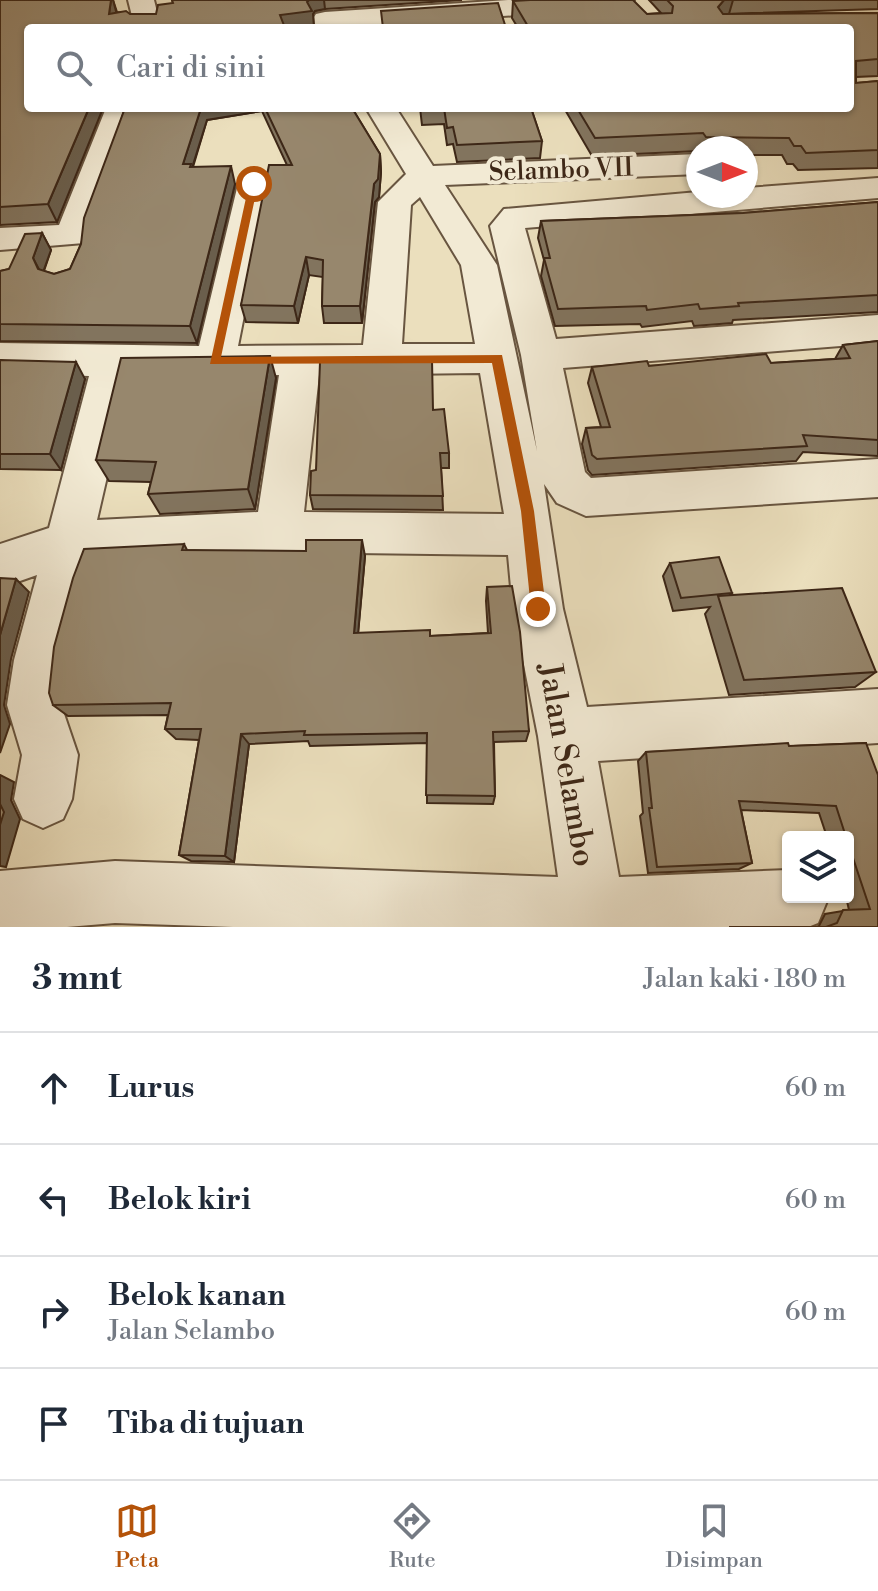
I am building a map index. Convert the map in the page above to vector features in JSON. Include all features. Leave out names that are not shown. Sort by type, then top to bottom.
[{"type":"street","points":[[141,0],[147,24]]},
{"type":"street","points":[[322,16],[631,3]]},
{"type":"street","points":[[0,239],[70,248],[120,112]]},
{"type":"street","name":"Jalan Selambo","points":[[383,112],[479,265],[510,347],[538,609],[566,736],[594,918]]},
{"type":"street","name":"Selambo VII","points":[[423,176],[686,165]]},
{"type":"street","points":[[381,360],[395,202],[423,176]]},
{"type":"street","points":[[215,361],[254,184]]},
{"type":"street","points":[[878,188],[516,217],[507,226],[510,347],[564,479],[573,490],[586,497],[878,478]]},
{"type":"street","points":[[0,358],[113,362],[450,359],[510,347],[878,329]]},
{"type":"street","points":[[278,532],[301,360]]},
{"type":"street","points":[[43,799],[50,755],[34,705],[40,660],[113,362]]},
{"type":"street","points":[[0,566],[68,543],[156,536],[278,532],[530,535]]},
{"type":"street","points":[[566,736],[878,716]]},
{"type":"street","points":[[0,902],[113,909],[594,918],[782,902]]},
{"type":"building","points":[[0,0],[111,0],[109,14],[126,11],[130,14],[156,14],[158,5],[173,3],[172,0],[309,0],[307,2],[312,11],[280,15],[283,24],[24,24],[24,112],[87,112],[48,204],[0,207]]},
{"type":"building","points":[[633,0],[647,14],[672,13],[673,6],[667,0],[724,0],[718,7],[723,14],[878,13],[878,59],[856,61],[856,83],[878,81],[878,150],[806,153],[801,146],[794,146],[789,138],[705,136],[703,133],[595,138],[579,112],[854,112],[854,24],[527,24],[513,1]]},
{"type":"building","points":[[498,3],[505,24],[383,24],[381,11]]},
{"type":"building","points":[[124,112],[200,112],[183,164],[191,164],[190,167],[231,166],[190,326],[0,324],[0,271],[9,269],[25,234],[42,233],[33,258],[38,269],[54,274],[70,269],[81,244],[84,218]]},
{"type":"building","points":[[267,112],[354,112],[380,154],[360,306],[322,306],[323,260],[306,257],[294,306],[241,305],[269,165],[292,165]]},
{"type":"building","points":[[445,112],[532,112],[542,141],[457,145],[453,127],[447,128]]},
{"type":"building","points":[[878,202],[878,295],[738,303],[739,306],[700,309],[698,304],[647,310],[646,306],[558,309],[544,258],[550,258],[541,221],[743,213]]},
{"type":"building","points":[[878,341],[878,440],[803,435],[807,446],[597,459],[592,455],[586,428],[610,427],[592,367],[647,361],[649,366],[766,354],[771,363],[850,358],[843,345]]},
{"type":"building","points":[[270,356],[248,489],[148,494],[156,462],[96,460],[121,358]]},
{"type":"building","points":[[0,360],[76,362],[50,454],[0,454]]},
{"type":"building","points":[[432,360],[433,410],[444,409],[449,453],[440,453],[443,496],[310,495],[311,471],[316,470],[320,362]]},
{"type":"building","points":[[306,540],[362,540],[354,633],[430,630],[430,636],[491,633],[487,587],[512,586],[520,632],[529,731],[493,732],[495,796],[426,795],[427,733],[304,735],[305,731],[241,734],[225,856],[179,855],[201,729],[165,729],[171,703],[53,705],[49,693],[54,647],[84,549],[184,544],[182,550],[306,551]]},
{"type":"building","points":[[719,557],[732,593],[681,598],[670,563]]},
{"type":"building","points":[[0,578],[16,579],[0,635]]},
{"type":"building","points":[[842,588],[876,672],[744,680],[718,596]]},
{"type":"building","points":[[788,743],[789,746],[866,743],[878,775],[878,927],[826,927],[837,923],[843,910],[870,909],[854,861],[854,831],[844,831],[836,806],[739,801],[752,863],[657,867],[646,752]]},
{"type":"building","points":[[0,804],[4,812],[0,825]]},
{"type":"route","points":[[254,184],[215,361],[497,358],[527,511],[538,609]]}]
